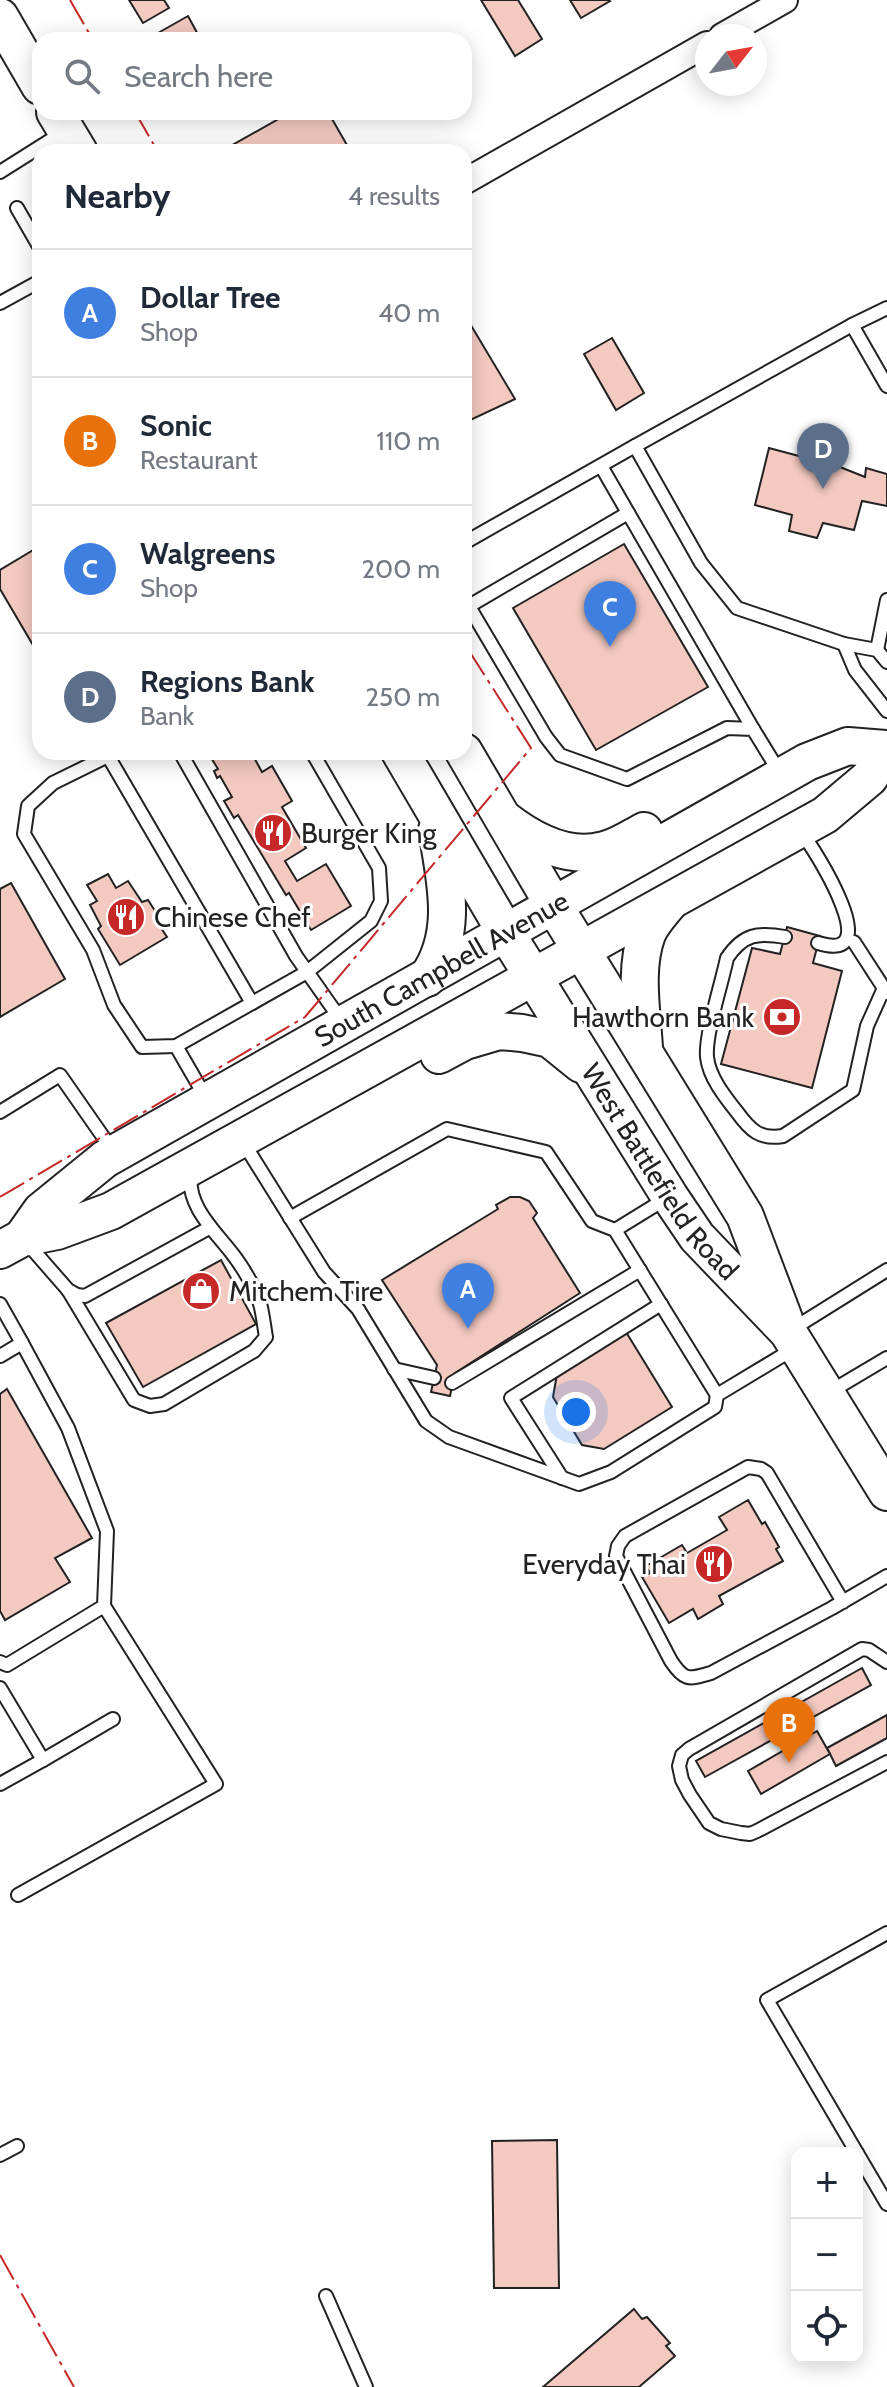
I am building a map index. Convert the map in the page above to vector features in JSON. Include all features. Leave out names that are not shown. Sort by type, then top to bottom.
[{"type":"main road","points":[[0,17],[32,72]]},
{"type":"main road","name":"South Campbell Avenue","points":[[848,746],[887,751],[869,778],[825,815],[111,1211],[11,1244],[41,1211],[105,1159],[782,776],[807,762],[848,746]]},
{"type":"main road","name":"West Battlefield Road","points":[[405,760],[506,933],[670,1197],[697,1237],[793,1339]]},
{"type":"main road","name":"West Battlefield Road","points":[[469,760],[580,950],[745,1216],[793,1339],[859,1448],[885,1483]]},
{"type":"main road","points":[[502,818],[527,837],[545,844],[575,851],[603,851],[740,784],[782,776]]},
{"type":"main road","points":[[427,978],[442,952],[448,908],[435,812]]},
{"type":"main road","points":[[644,1053],[640,987],[643,947],[655,920],[673,898]]},
{"type":"main road","points":[[247,1136],[335,1109],[465,1041],[499,1031],[550,1039],[597,1079]]},
{"type":"street","points":[[743,24],[785,0]]},
{"type":"street","points":[[472,177],[695,51]]},
{"type":"lane","points":[[46,144],[67,131]]},
{"type":"lane","points":[[0,172],[32,152]]},
{"type":"lane","points":[[17,208],[32,234]]},
{"type":"lane","points":[[0,303],[32,285]]},
{"type":"lane","points":[[472,539],[887,308]]},
{"type":"lane","points":[[852,325],[887,386]]},
{"type":"lane","points":[[635,446],[701,563],[737,608],[844,644],[877,650],[887,662]]},
{"type":"lane","points":[[601,466],[782,776]]},
{"type":"lane","points":[[472,599],[628,513]]},
{"type":"lane","points":[[877,650],[887,600]]},
{"type":"lane","points":[[472,612],[546,737],[560,755],[627,779],[727,728],[753,729]]},
{"type":"lane","points":[[844,644],[855,670],[887,711]]},
{"type":"lane","points":[[100,760],[53,783],[28,806],[24,834],[93,950],[114,1005],[142,1047],[176,1046],[307,972],[371,921],[381,901],[379,868],[317,760]]},
{"type":"lane","points":[[115,760],[252,1003]]},
{"type":"lane","points":[[185,760],[307,972],[344,1024]]},
{"type":"lane","points":[[799,829],[858,914],[861,926],[854,942],[834,947],[818,943]]},
{"type":"lane","points":[[785,937],[763,933],[735,947],[727,958],[707,1044],[707,1059],[712,1074],[750,1130],[773,1138],[783,1136],[853,1090],[867,1026],[885,990],[854,942]]},
{"type":"lane","points":[[176,1046],[207,1101]]},
{"type":"lane","points":[[0,1112],[60,1075],[115,1153]]},
{"type":"lane","points":[[247,1136],[290,1218],[324,1272],[358,1309],[426,1421],[449,1437],[579,1484],[611,1472],[715,1407],[717,1395],[615,1230],[592,1221],[546,1152],[447,1129],[290,1218]]},
{"type":"lane","points":[[68,1290],[134,1400],[150,1406],[164,1404],[254,1351],[266,1337],[261,1306],[255,1290],[232,1253],[209,1228],[191,1190],[192,1167]]},
{"type":"lane","points":[[615,1230],[670,1197]]},
{"type":"lane","points":[[11,1244],[68,1290],[85,1296],[209,1228]]},
{"type":"lane","points":[[452,1383],[640,1270]]},
{"type":"lane","points":[[717,1395],[887,1270]]},
{"type":"lane","points":[[0,1304],[68,1428],[107,1531],[104,1606],[216,1784],[18,1895]]},
{"type":"lane","points":[[562,1478],[511,1398],[661,1304]]},
{"type":"lane","points":[[0,1356],[22,1343]]},
{"type":"lane","points":[[826,1394],[887,1358]]},
{"type":"lane","points":[[394,1369],[434,1378]]},
{"type":"lane","points":[[843,1602],[767,1473],[754,1466],[625,1536],[618,1546],[616,1556],[671,1661],[680,1675],[690,1679],[711,1673],[843,1602],[887,1576]]},
{"type":"lane","points":[[0,1662],[7,1665],[104,1606]]},
{"type":"lane","points":[[887,1662],[862,1649],[689,1749],[682,1755],[679,1766],[682,1780],[709,1823],[721,1829],[750,1834],[887,1762]]},
{"type":"lane","points":[[0,1688],[43,1760]]},
{"type":"lane","points":[[0,1784],[113,1719]]},
{"type":"lane","points":[[853,2147],[767,2000],[887,1933]]},
{"type":"lane","points":[[0,2155],[17,2146]]},
{"type":"lane","points":[[863,2163],[887,2204]]},
{"type":"lane","points":[[326,2296],[366,2387]]},
{"type":"building","points":[[129,0],[164,0],[169,8],[143,23]]},
{"type":"building","points":[[481,0],[518,0],[542,39],[515,56]]},
{"type":"building","points":[[570,0],[609,0],[610,1],[581,18]]},
{"type":"building","points":[[188,16],[197,32],[160,32]]},
{"type":"building","points":[[277,120],[333,120],[346,144],[234,144]]},
{"type":"building","points":[[472,327],[515,399],[472,419]]},
{"type":"building","points":[[612,338],[644,393],[616,410],[584,354]]},
{"type":"building","points":[[769,448],[865,477],[866,468],[887,474],[887,506],[862,501],[854,530],[823,523],[817,538],[789,531],[792,515],[755,505]]},
{"type":"building","points":[[624,544],[708,687],[596,750],[513,608]]},
{"type":"building","points":[[32,551],[32,643],[0,589],[0,570]]},
{"type":"building","name":"Burger King","points":[[212,760],[255,760],[262,772],[272,766],[292,801],[282,807],[306,848],[285,861],[297,881],[326,864],[351,906],[311,930],[238,815],[234,818],[224,801],[232,797],[220,776],[217,778],[214,771],[218,769]]},
{"type":"building","points":[[108,874],[116,888],[128,881],[142,902],[148,900],[159,917],[155,919],[167,937],[120,965],[98,929],[101,926],[90,905],[97,901],[87,885]]},
{"type":"building","points":[[11,883],[65,979],[0,1017],[0,889]]},
{"type":"building","name":"Hawthorn Bank","points":[[787,927],[820,936],[813,963],[842,971],[812,1088],[721,1064],[752,948],[780,954]]},
{"type":"building","points":[[510,1197],[529,1201],[537,1213],[533,1218],[580,1293],[455,1373],[450,1396],[431,1392],[437,1365],[382,1280],[498,1209],[496,1205]]},
{"type":"building","name":"Mitchem Tire","points":[[221,1260],[256,1324],[143,1387],[106,1323]]},
{"type":"building","points":[[626,1332],[672,1407],[604,1449],[582,1445],[553,1397],[557,1374]]},
{"type":"building","points":[[7,1389],[92,1538],[55,1558],[70,1582],[5,1620],[0,1611],[0,1394]]},
{"type":"building","name":"Everyday Thai","points":[[748,1500],[762,1524],[765,1522],[783,1561],[719,1596],[723,1604],[698,1619],[693,1609],[669,1623],[642,1577],[650,1573],[646,1566],[682,1545],[687,1553],[727,1530],[719,1517]]},
{"type":"building","points":[[862,1668],[871,1685],[705,1777],[696,1761]]},
{"type":"building","points":[[887,1715],[887,1738],[836,1766],[827,1748]]},
{"type":"building","points":[[817,1731],[830,1754],[761,1794],[748,1771]]},
{"type":"building","points":[[557,2140],[559,2288],[494,2288],[492,2141]]},
{"type":"building","points":[[634,2309],[642,2319],[647,2317],[670,2343],[666,2346],[675,2356],[639,2387],[543,2387]]},
{"type":"power","points":[[70,0],[88,32]]},
{"type":"power","points":[[140,120],[153,144]]},
{"type":"power","points":[[0,1197],[305,1017],[531,748],[472,656]]},
{"type":"power","points":[[0,2255],[74,2387]]},
{"type":"place","name":"Regions Bank","points":[[823,489]]},
{"type":"place","name":"Walgreens","points":[[610,647]]},
{"type":"place","name":"Burger King","points":[[273,833]]},
{"type":"place","name":"Chinese Chef","points":[[126,917]]},
{"type":"place","name":"Hawthorn Bank","points":[[782,1017]]},
{"type":"place","name":"Mitchem Tire","points":[[201,1291]]},
{"type":"place","name":"Dollar Tree","points":[[468,1329]]},
{"type":"place","name":"Everyday Thai","points":[[714,1564]]},
{"type":"place","name":"Sonic","points":[[789,1763]]}]
